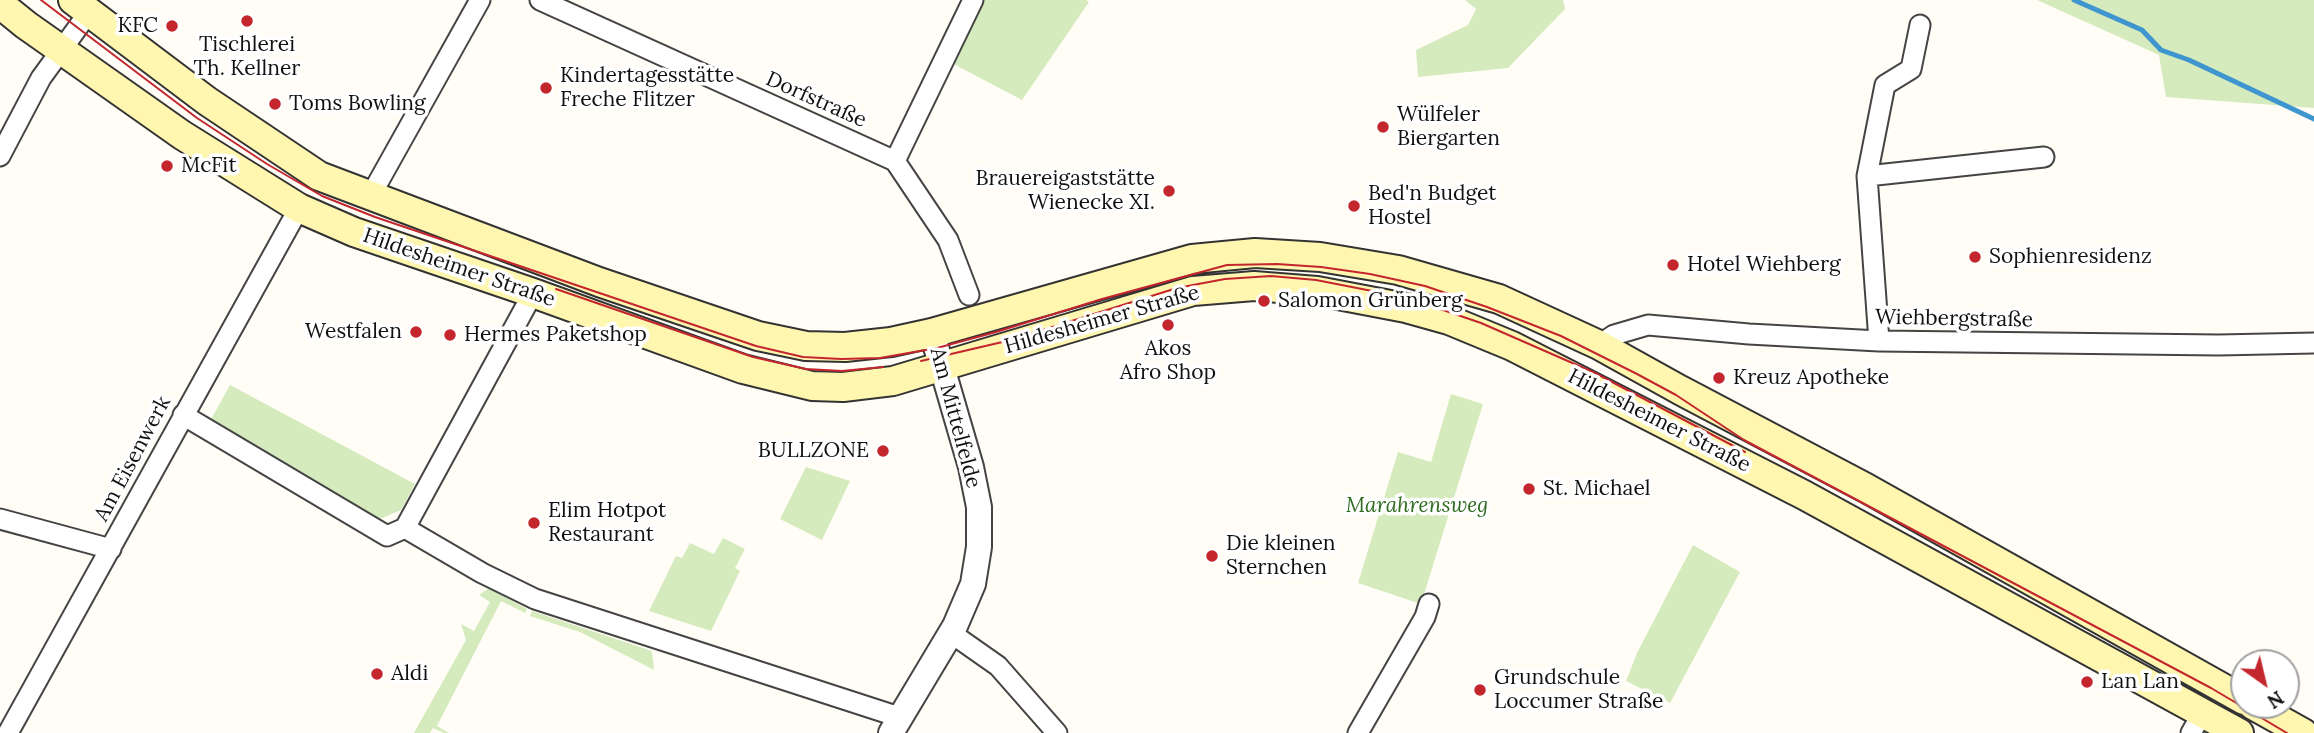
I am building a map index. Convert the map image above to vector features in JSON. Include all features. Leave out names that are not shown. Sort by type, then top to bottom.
[{"type":"main road","name":"Hildesheimer Straße","points":[[0,4],[182,135],[299,208],[354,232],[743,369],[812,386],[843,387],[893,381],[1193,291],[1254,286],[1317,291],[1406,308],[1449,320],[1502,341],[1804,495],[2197,722],[2239,733]]},
{"type":"main road","name":"Hildesheimer Straße","points":[[86,4],[207,101],[319,176],[599,282],[758,335],[806,346],[845,347],[891,342],[1192,259],[1255,253],[1320,257],[1414,274],[1499,299],[1599,345],[1866,488],[2230,692]]},
{"type":"main road","points":[[2278,719],[2303,733]]},
{"type":"street","points":[[371,195],[480,0]]},
{"type":"street","name":"Dorfstraße","points":[[540,0],[895,161]]},
{"type":"street","points":[[969,295],[948,240],[895,161],[972,0]]},
{"type":"street","points":[[0,156],[41,78],[61,50],[86,4]]},
{"type":"street","points":[[1879,341],[1867,176],[1885,85],[1911,69],[1920,25]]},
{"type":"street","points":[[1867,176],[2044,157]]},
{"type":"street","name":"Am Eisenwerk","points":[[8,733],[299,208]]},
{"type":"street","points":[[183,415],[387,536],[405,528],[533,293]]},
{"type":"street","name":"Wiehbergstraße","points":[[1599,345],[1614,335],[1648,325],[1879,341],[2219,345],[2314,343]]},
{"type":"street","name":"Am Mittelfelde","points":[[895,725],[951,633],[973,584],[979,547],[979,507],[971,467],[932,332]]},
{"type":"street","points":[[0,519],[111,549]]},
{"type":"street","points":[[405,528],[482,573],[535,599],[895,725]]},
{"type":"street","points":[[1358,733],[1425,617],[1429,604]]},
{"type":"street","points":[[951,633],[998,666],[1056,732]]},
{"type":"green space","points":[[973,0],[1089,2],[1022,100],[944,59]]},
{"type":"green space","points":[[1465,0],[1563,0],[1565,9],[1508,68],[1418,77],[1416,50],[1468,25],[1476,9]]},
{"type":"green space","points":[[2037,0],[2314,0],[2314,108],[2166,97],[2159,55]]},
{"type":"green space","points":[[230,385],[415,484],[401,510],[375,521],[209,423]]},
{"type":"green space","name":"Marahrensweg","points":[[1451,394],[1483,404],[1421,604],[1358,583],[1398,452],[1431,462]]},
{"type":"green space","points":[[806,467],[850,481],[822,540],[780,519]]},
{"type":"green space","points":[[723,538],[745,549],[735,568],[740,571],[711,631],[649,611],[676,556],[682,558],[690,543],[714,554]]},
{"type":"green space","points":[[1693,545],[1740,572],[1670,703],[1626,681],[1637,653]]},
{"type":"green space","points":[[489,588],[527,609],[525,613],[501,601],[437,726],[449,733],[433,728],[430,733],[414,733],[466,640],[461,624],[474,631],[490,602],[479,595]]},
{"type":"green space","points":[[532,611],[652,651],[654,670],[580,632],[530,616]]},
{"type":"waterway","points":[[2074,0],[2142,30],[2161,50],[2189,60],[2314,119]]},
{"type":"tram line","points":[[41,0],[197,118],[322,196],[375,217],[756,346],[803,357],[880,358],[937,348],[1227,265],[1321,267],[1425,286],[1561,336],[1637,374],[1676,395],[1744,440],[2211,688],[2287,733]]},
{"type":"tram line","points":[[921,361],[1011,340],[1177,288],[1225,279],[1271,276],[1316,280],[1408,298],[1481,323],[1593,372],[1745,452]]},
{"type":"tram line","points":[[556,289],[753,357],[806,369],[842,371],[883,367]]},
{"type":"place","name":"Tischlerei Th. Kellner","points":[[247,21]]},
{"type":"place","name":"KFC","points":[[172,26]]},
{"type":"place","name":"Kindertagesstätte Freche Flitzer","points":[[546,88]]},
{"type":"place","name":"Toms Bowling","points":[[275,104]]},
{"type":"place","name":"Wülfeler Biergarten","points":[[1383,127]]},
{"type":"place","name":"McFit","points":[[167,166]]},
{"type":"place","name":"Brauereigaststätte Wienecke XI.","points":[[1169,191]]},
{"type":"place","name":"Bed'n Budget Hostel","points":[[1354,206]]},
{"type":"place","name":"Sophienresidenz","points":[[1975,257]]},
{"type":"place","name":"Hotel Wiehberg","points":[[1673,265]]},
{"type":"place","name":"Salomon Grünberg","points":[[1264,301]]},
{"type":"place","name":"Akos Afro Shop","points":[[1168,325]]},
{"type":"place","name":"Westfalen","points":[[416,332]]},
{"type":"place","name":"Hermes Paketshop","points":[[450,335]]},
{"type":"place","name":"Kreuz Apotheke","points":[[1719,378]]},
{"type":"place","name":"BULLZONE","points":[[883,451]]},
{"type":"place","name":"St. Michael","points":[[1529,489]]},
{"type":"place","name":"Elim Hotpot Restaurant","points":[[534,523]]},
{"type":"place","name":"Die kleinen Sternchen","points":[[1212,556]]},
{"type":"place","name":"Aldi","points":[[377,674]]},
{"type":"place","name":"Lan Lan","points":[[2087,682]]},
{"type":"place","name":"Grundschule Loccumer Straße","points":[[1480,690]]}]
